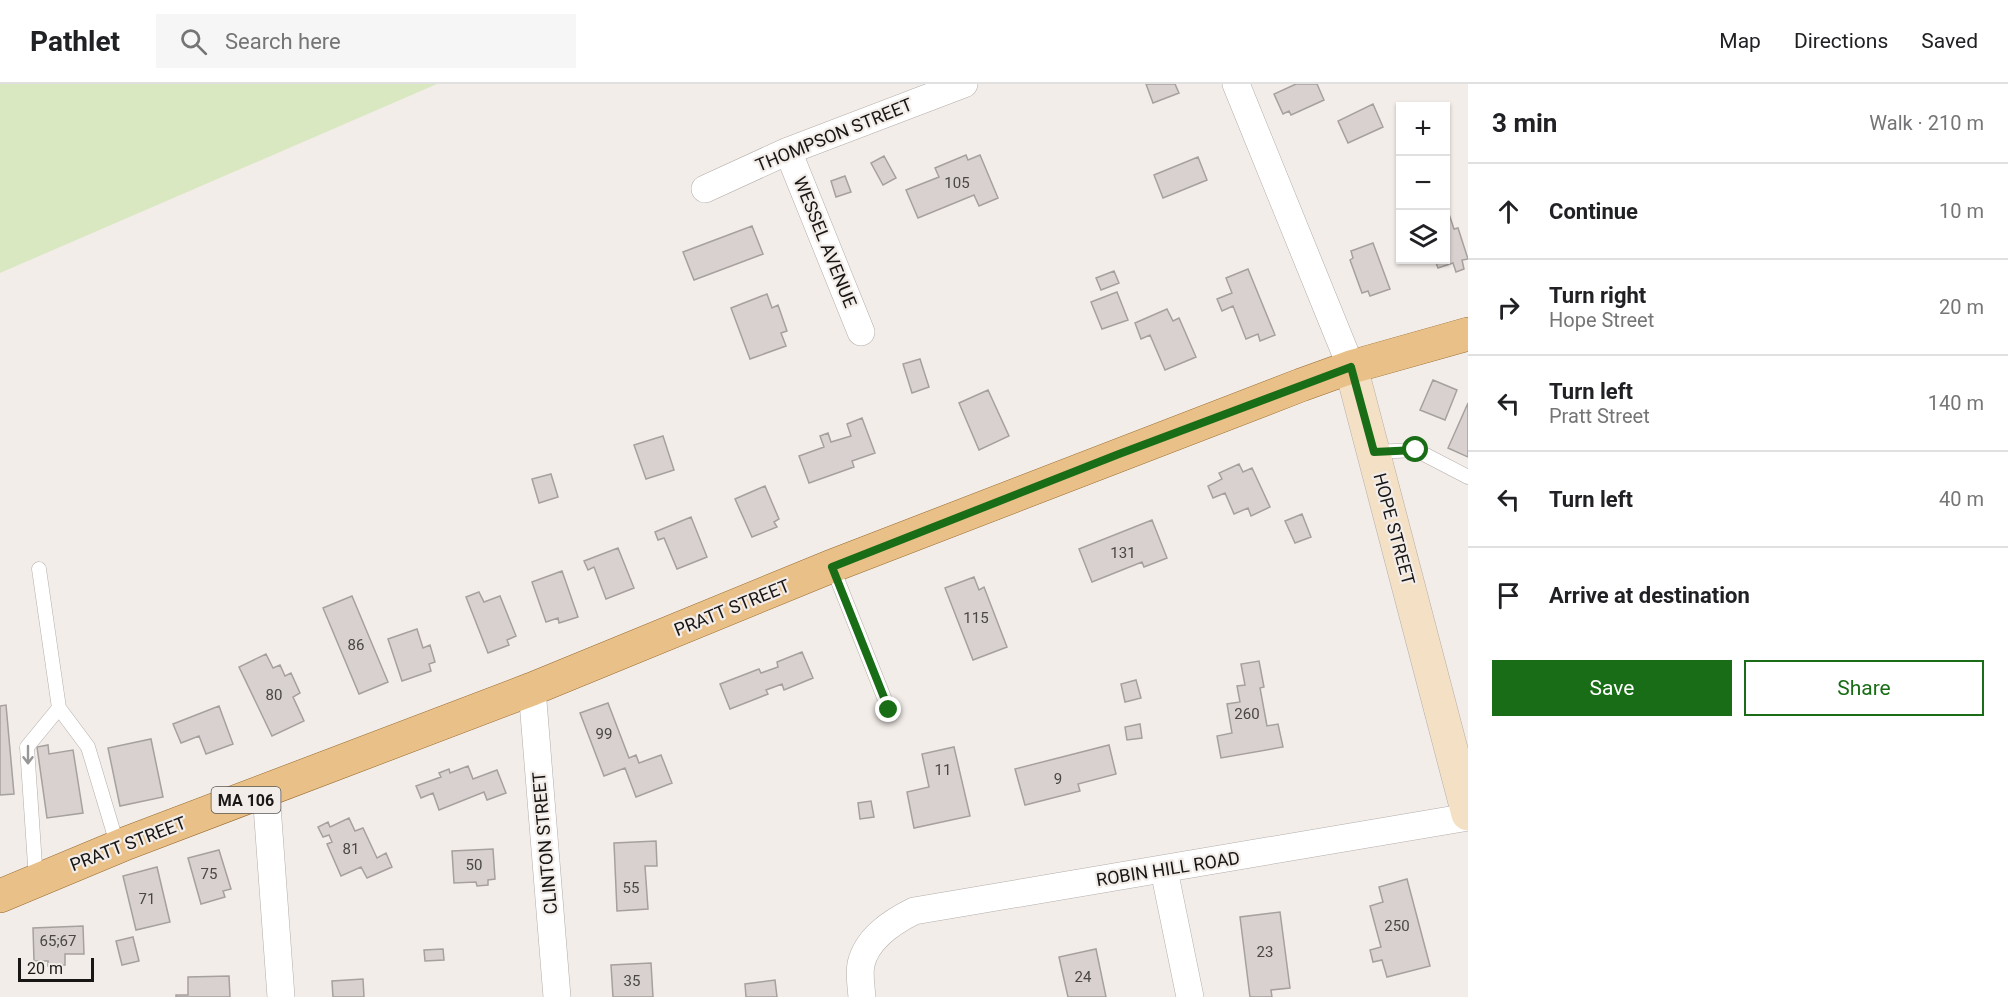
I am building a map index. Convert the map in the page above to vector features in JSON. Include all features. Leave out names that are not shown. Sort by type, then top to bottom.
[{"type":"main road","name":"PRATT STREET","points":[[0,896],[118,847],[532,689],[832,567],[1141,446],[1351,367],[1465,337]]},
{"type":"main road","name":"HOPE STREET","points":[[1351,367],[1468,816]]},
{"type":"street","name":"THOMPSON STREET","points":[[705,189],[788,151],[964,84]]},
{"type":"street","name":"HOPE STREET","points":[[1236,84],[1351,367]]},
{"type":"street","name":"WESSEL AVENUE","points":[[788,151],[861,332]]},
{"type":"street","name":"CLINTON STREET","points":[[532,689],[557,997]]},
{"type":"street","points":[[266,792],[281,997]]},
{"type":"street","name":"ROBIN HILL ROAD","points":[[861,997],[861,964],[867,949],[891,924],[914,911],[1164,870],[1468,816]]},
{"type":"street","points":[[1164,870],[1190,997]]},
{"type":"lane","points":[[1374,452],[1416,450],[1468,477]]},
{"type":"lane","points":[[832,567],[889,710]]},
{"type":"lane","points":[[39,570],[59,708],[88,747],[118,847]]},
{"type":"lane","points":[[36,881],[27,747],[59,708]]},
{"type":"green space","points":[[0,84],[437,84],[0,273]]},
{"type":"building","points":[[1146,84],[1175,84],[1179,93],[1153,103]]},
{"type":"building","points":[[1296,84],[1317,84],[1324,100],[1291,115],[1289,111],[1283,114],[1274,94]]},
{"type":"building","points":[[1373,104],[1383,127],[1348,143],[1338,121]]},
{"type":"building","points":[[966,155],[968,160],[980,155],[998,198],[979,206],[974,195],[918,218],[906,190],[939,177],[935,168]]},
{"type":"building","points":[[884,156],[896,178],[883,185],[871,163]]},
{"type":"building","points":[[1198,157],[1207,180],[1163,198],[1154,175]]},
{"type":"building","points":[[845,176],[851,192],[836,197],[831,181]]},
{"type":"building","points":[[1450,217],[1454,229],[1458,228],[1468,259],[1462,260],[1464,269],[1456,272],[1453,263],[1450,264]]},
{"type":"building","points":[[752,226],[763,254],[694,280],[683,252]]},
{"type":"building","points":[[1373,243],[1390,289],[1370,296],[1368,291],[1362,293],[1350,260],[1353,258],[1351,251]]},
{"type":"building","points":[[1436,264],[1450,264],[1438,268]]},
{"type":"building","points":[[1248,269],[1275,335],[1260,341],[1258,334],[1246,339],[1233,306],[1222,311],[1217,299],[1232,293],[1226,278]]},
{"type":"building","points":[[1114,271],[1119,283],[1101,290],[1096,278]]},
{"type":"building","points":[[1117,292],[1128,320],[1102,329],[1091,302]]},
{"type":"building","points":[[767,294],[772,308],[778,305],[787,331],[781,333],[786,346],[750,359],[731,308]]},
{"type":"building","points":[[1167,309],[1173,321],[1179,318],[1196,357],[1165,370],[1150,335],[1141,339],[1135,323]]},
{"type":"building","points":[[920,359],[929,387],[912,393],[903,364]]},
{"type":"building","points":[[1433,380],[1457,390],[1445,420],[1420,410]]},
{"type":"building","points":[[988,390],[1009,436],[979,450],[959,403]]},
{"type":"building","points":[[1468,403],[1468,457],[1448,448]]},
{"type":"building","points":[[862,418],[875,453],[852,461],[854,467],[809,483],[799,456],[824,447],[820,436],[828,433],[831,442],[851,436],[847,424]]},
{"type":"building","points":[[663,436],[674,470],[646,479],[634,445]]},
{"type":"building","points":[[1239,464],[1243,472],[1252,468],[1270,507],[1251,516],[1248,508],[1234,514],[1225,493],[1213,498],[1208,486],[1222,479],[1219,473]]},
{"type":"building","points":[[551,474],[558,497],[539,503],[532,479]]},
{"type":"building","points":[[765,486],[779,519],[774,522],[777,527],[752,537],[735,499]]},
{"type":"building","points":[[1302,514],[1311,537],[1295,543],[1285,521]]},
{"type":"building","points":[[691,517],[707,557],[677,569],[664,538],[658,540],[655,532]]},
{"type":"building","points":[[1152,520],[1167,558],[1144,567],[1142,562],[1092,582],[1079,549]]},
{"type":"building","points":[[618,548],[634,588],[606,599],[594,567],[588,570],[584,561]]},
{"type":"building","points":[[562,571],[578,617],[559,623],[558,618],[546,622],[532,582]]},
{"type":"building","points":[[974,577],[979,590],[984,587],[1007,647],[973,660],[945,588]]},
{"type":"building","points":[[479,592],[484,602],[500,596],[516,636],[507,640],[509,645],[488,653],[466,597]]},
{"type":"building","points":[[352,596],[388,682],[359,694],[323,608]]},
{"type":"building","points":[[417,629],[423,648],[430,645],[435,662],[429,664],[431,671],[402,681],[388,639]]},
{"type":"building","points":[[802,652],[813,678],[784,690],[782,684],[766,690],[768,694],[730,709],[720,684],[759,669],[761,673],[778,667],[777,662]]},
{"type":"building","points":[[266,654],[273,668],[280,665],[285,676],[291,673],[300,693],[293,697],[304,721],[272,736],[239,667]]},
{"type":"building","points":[[1259,661],[1264,687],[1260,688],[1267,726],[1278,724],[1283,747],[1221,758],[1217,736],[1232,733],[1227,704],[1240,702],[1237,686],[1245,685],[1241,664]]},
{"type":"building","points":[[1136,680],[1141,698],[1125,702],[1121,684]]},
{"type":"building","points":[[608,703],[629,758],[636,755],[639,763],[661,755],[672,783],[636,797],[625,768],[604,776],[580,713]]},
{"type":"building","points":[[6,705],[14,794],[0,795],[0,706]]},
{"type":"building","points":[[219,706],[233,744],[206,754],[199,736],[181,743],[173,724]]},
{"type":"building","points":[[1140,724],[1142,738],[1127,740],[1125,727]]},
{"type":"building","points":[[151,739],[163,797],[120,806],[108,748]]},
{"type":"building","points":[[48,745],[49,754],[73,750],[83,813],[47,818],[37,747]]},
{"type":"building","points":[[1109,745],[1116,774],[1078,784],[1080,791],[1025,805],[1015,769]]},
{"type":"building","points":[[954,747],[970,816],[914,828],[907,792],[929,787],[922,754]]},
{"type":"building","points":[[468,766],[473,779],[497,770],[506,793],[487,800],[484,792],[439,810],[433,793],[421,798],[416,786],[441,777],[439,773],[449,769],[450,773]]},
{"type":"building","points":[[871,801],[874,817],[860,819],[858,803]]},
{"type":"building","points":[[349,818],[355,831],[363,828],[377,858],[386,853],[392,867],[367,878],[361,867],[341,876],[327,844],[332,842],[329,835],[323,837],[318,827],[328,822],[330,827]]},
{"type":"building","points":[[656,841],[657,866],[645,866],[648,909],[617,911],[614,843]]},
{"type":"building","points":[[493,849],[495,879],[488,880],[488,885],[477,886],[476,882],[454,883],[452,851]]},
{"type":"building","points":[[219,850],[231,889],[223,891],[225,897],[201,904],[188,858]]},
{"type":"building","points":[[157,867],[170,922],[136,930],[123,876]]},
{"type":"building","points":[[1407,879],[1430,966],[1387,977],[1382,960],[1373,962],[1370,950],[1381,947],[1370,906],[1383,902],[1379,887]]},
{"type":"building","points":[[1280,912],[1290,988],[1271,990],[1272,997],[1250,997],[1240,917]]},
{"type":"building","points":[[83,926],[84,954],[65,954],[65,965],[48,966],[48,961],[34,961],[33,928]]},
{"type":"building","points":[[133,937],[139,961],[122,965],[116,941]]},
{"type":"building","points":[[443,949],[444,960],[425,961],[424,950]]},
{"type":"building","points":[[1096,949],[1106,997],[1068,997],[1059,957]]},
{"type":"building","points":[[651,963],[653,997],[613,997],[611,965]]},
{"type":"building","points":[[229,976],[230,997],[176,997],[176,995],[188,995],[188,977]]},
{"type":"building","points":[[363,979],[364,997],[333,997],[332,981]]},
{"type":"building","points":[[775,980],[777,997],[746,997],[745,984]]},
{"type":"route","points":[[889,710],[832,567],[1119,454],[1351,367],[1374,452],[1416,450]]}]
